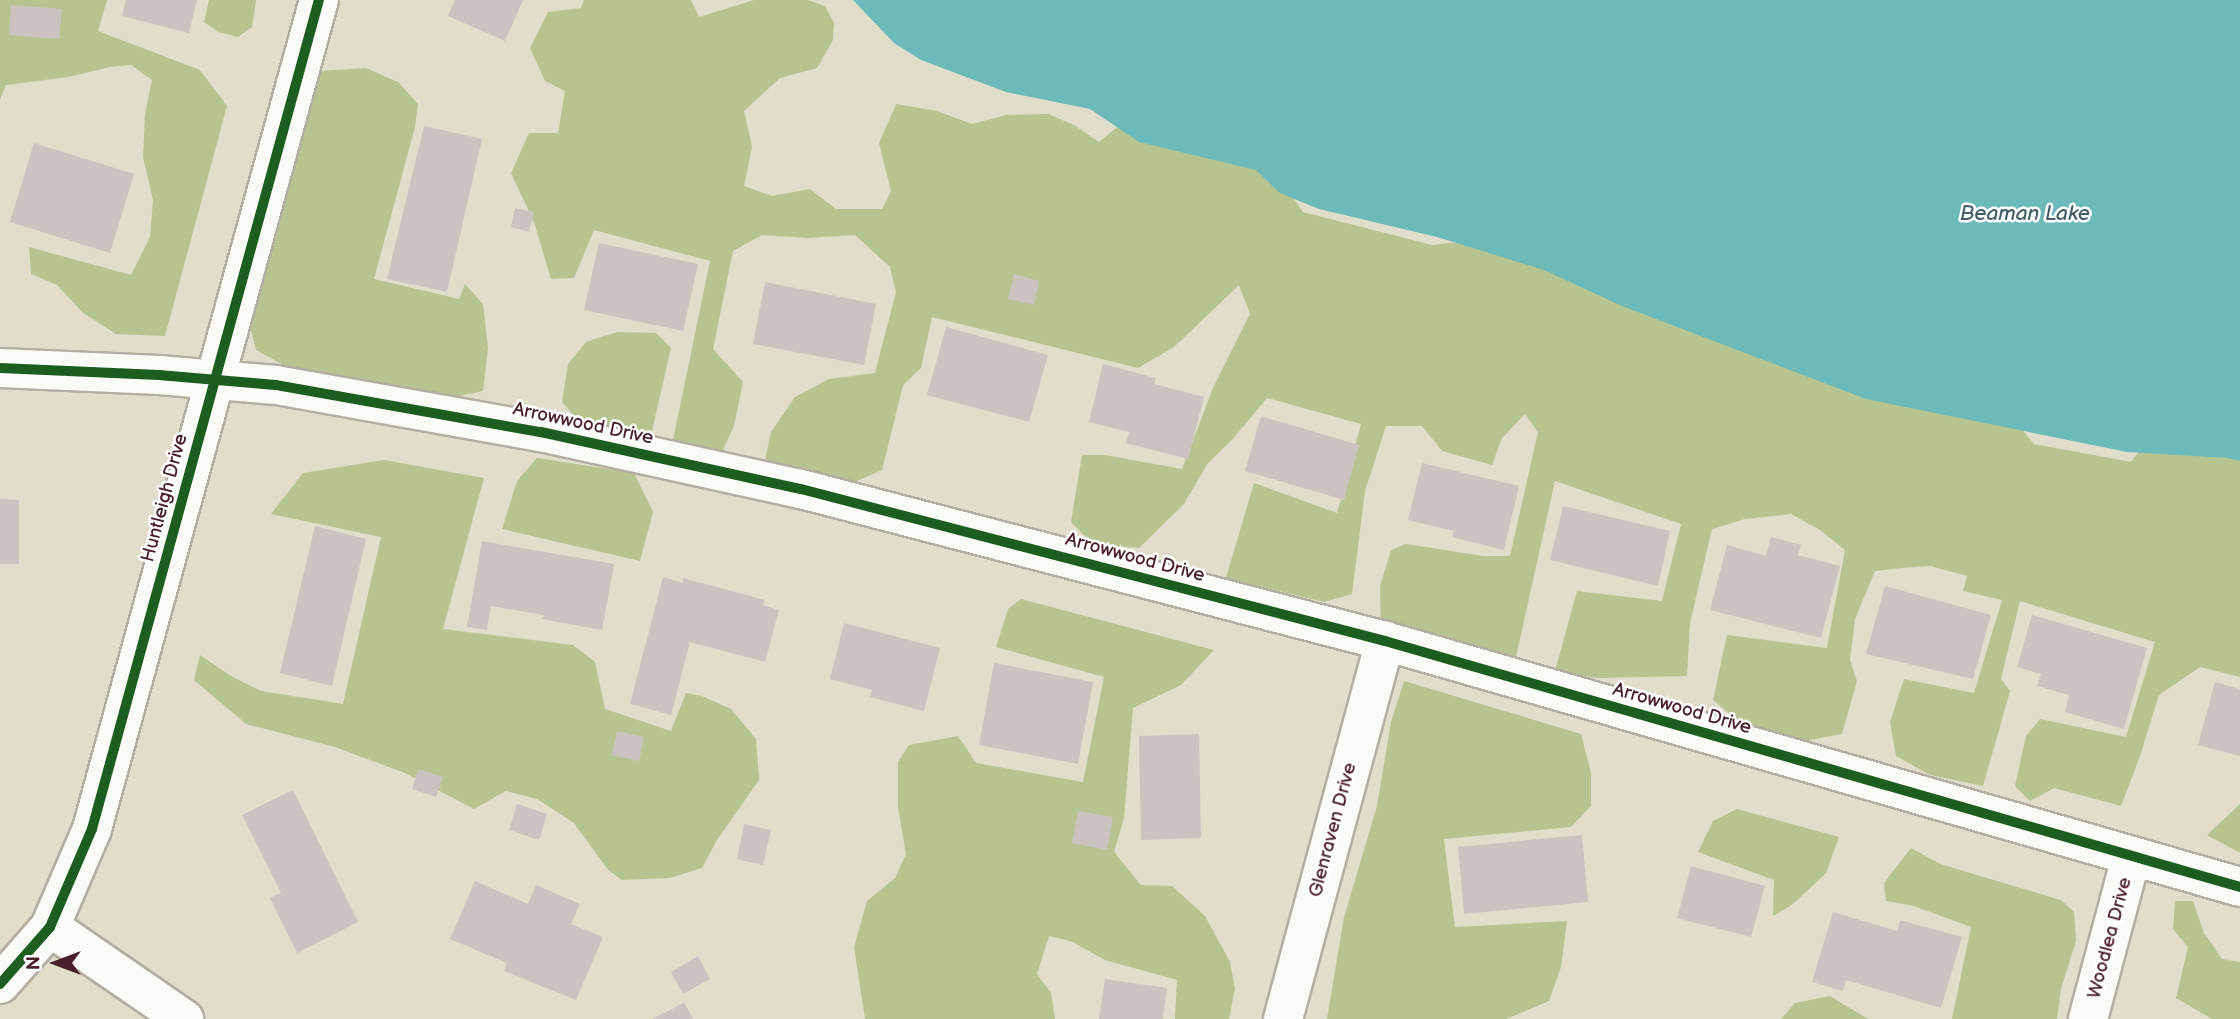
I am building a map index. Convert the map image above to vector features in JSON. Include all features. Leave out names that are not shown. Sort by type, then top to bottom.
[{"type":"street","name":"Huntleigh Drive","points":[[0,984],[50,927],[92,829],[319,0]]},
{"type":"street","name":"Arrowwood Drive","points":[[0,368],[217,379],[276,385],[529,429],[801,489],[1385,642],[2240,887]]},
{"type":"street","name":"Glenraven Drive","points":[[1283,1019],[1385,642]]},
{"type":"street","name":"Woodlea Drive","points":[[2088,1019],[2132,857]]},
{"type":"street","points":[[50,927],[184,1019]]},
{"type":"green space","points":[[0,0],[107,0],[98,31],[200,70],[227,106],[165,336],[116,334],[83,313],[57,285],[31,274],[29,247],[131,275],[150,237],[153,200],[143,157],[145,114],[152,80],[131,65],[110,67],[68,77],[6,85],[0,99]]},
{"type":"green space","points":[[209,0],[256,0],[252,27],[238,37],[218,32],[204,22]]},
{"type":"green space","points":[[584,0],[691,0],[699,17],[754,0],[808,0],[825,6],[834,23],[833,40],[817,68],[780,78],[744,111],[752,147],[744,186],[772,196],[810,189],[836,209],[882,209],[891,191],[879,143],[896,104],[937,111],[972,124],[1006,115],[1048,114],[1074,125],[1099,142],[1127,119],[1275,171],[1303,212],[1432,245],[1502,237],[2005,409],[2034,444],[2131,462],[2151,435],[2240,453],[2240,677],[2200,667],[2159,695],[2121,806],[2054,788],[2030,801],[2015,786],[2026,736],[2040,719],[2126,737],[2155,642],[2020,601],[2001,679],[2010,691],[1983,786],[1930,775],[1896,756],[1890,722],[1904,679],[1974,693],[2002,600],[1963,591],[1967,576],[1930,566],[1901,568],[1875,571],[1855,619],[1850,660],[1857,681],[1842,734],[1804,741],[1736,719],[1713,700],[1727,635],[1827,648],[1845,550],[1820,530],[1791,514],[1745,519],[1712,529],[1690,623],[1687,676],[1597,678],[1555,671],[1577,591],[1662,601],[1681,524],[1555,481],[1516,657],[1381,629],[1380,586],[1391,550],[1406,544],[1483,556],[1510,556],[1538,432],[1525,414],[1502,438],[1492,465],[1442,451],[1422,426],[1386,426],[1365,491],[1352,594],[1324,602],[1226,578],[1254,483],[1337,513],[1361,424],[1267,398],[1232,440],[1208,463],[1184,504],[1139,548],[1093,544],[1071,522],[1082,455],[1105,455],[1182,469],[1213,388],[1250,314],[1239,285],[1174,347],[1138,368],[932,317],[921,368],[903,385],[882,470],[841,488],[765,460],[771,432],[795,397],[829,379],[875,373],[896,292],[890,267],[855,235],[808,238],[762,235],[733,251],[713,349],[743,382],[734,426],[719,458],[671,450],[710,261],[594,230],[574,278],[551,279],[534,222],[511,173],[529,133],[558,133],[565,91],[545,81],[530,48],[548,12],[581,8]]},
{"type":"green space","points":[[366,68],[398,82],[418,104],[415,127],[374,279],[459,299],[465,284],[483,304],[488,348],[483,391],[455,397],[300,374],[256,350],[248,319],[318,71]]},
{"type":"green space","points":[[617,332],[656,333],[671,348],[651,435],[581,424],[562,402],[568,364],[586,342]]},
{"type":"green space","points":[[537,458],[634,473],[653,512],[640,561],[502,529],[517,481]]},
{"type":"green space","points":[[384,460],[484,478],[443,629],[573,645],[595,662],[605,709],[671,731],[686,693],[702,696],[731,709],[756,739],[759,780],[717,840],[702,868],[670,878],[622,880],[608,870],[574,823],[537,799],[506,791],[474,809],[405,773],[335,747],[246,724],[194,680],[200,655],[231,676],[261,691],[343,704],[381,537],[271,514],[303,473]]},
{"type":"green space","points":[[1021,599],[1214,650],[1181,685],[1133,708],[1124,818],[1114,852],[1141,885],[1172,886],[1205,916],[1230,962],[1235,989],[1229,1019],[1175,1019],[1177,980],[1105,960],[1073,942],[1049,936],[1037,974],[1051,993],[1055,1019],[865,1019],[854,947],[867,901],[895,878],[906,854],[898,808],[898,762],[909,745],[958,736],[976,763],[1083,782],[1104,677],[996,647],[1008,609]]},
{"type":"green space","points":[[1404,681],[1581,734],[1591,773],[1591,806],[1571,827],[1444,839],[1455,927],[1567,921],[1561,967],[1549,1001],[1506,1019],[1327,1019],[1344,917],[1377,806],[1391,722]]},
{"type":"green space","points":[[2240,804],[2240,853],[2207,835]]},
{"type":"green space","points":[[1737,809],[1839,837],[1826,873],[1793,904],[1773,916],[1774,880],[1698,852],[1713,821]]},
{"type":"green space","points":[[1911,848],[1940,864],[2061,900],[2074,912],[2076,941],[2061,989],[2057,1019],[1952,1019],[1971,927],[1914,906],[1886,901],[1884,883]]},
{"type":"green space","points":[[2175,901],[2193,901],[2204,933],[2222,959],[2240,962],[2240,1019],[2212,1019],[2176,998],[2188,947],[2173,929]]},
{"type":"green space","points":[[1830,996],[1868,1019],[1781,1019],[1795,1003]]},
{"type":"water","name":"Beaman Lake","points":[[853,0],[2240,0],[2240,461],[2127,452],[1866,399],[1622,306],[1544,270],[1437,237],[1319,209],[1280,193],[1256,170],[1139,142],[1090,109],[1006,92],[921,60],[894,43]]},
{"type":"building","points":[[126,0],[197,0],[189,33],[122,16]]},
{"type":"building","points":[[455,0],[523,0],[505,41],[448,16]]},
{"type":"building","points":[[11,5],[62,9],[59,39],[9,35]]},
{"type":"building","points":[[424,126],[482,139],[447,292],[387,279]]},
{"type":"building","points":[[34,143],[134,174],[110,253],[10,222]]},
{"type":"building","points":[[515,208],[534,212],[529,232],[511,227]]},
{"type":"building","points":[[599,243],[698,264],[683,331],[584,310]]},
{"type":"building","points":[[1014,274],[1039,281],[1034,305],[1008,299]]},
{"type":"building","points":[[765,282],[876,304],[864,365],[753,344]]},
{"type":"building","points":[[946,327],[1048,355],[1029,422],[927,395]]},
{"type":"building","points":[[1103,364],[1156,378],[1154,384],[1204,397],[1188,459],[1126,443],[1129,432],[1089,422]]},
{"type":"building","points":[[1261,416],[1359,445],[1344,500],[1245,471]]},
{"type":"building","points":[[1422,463],[1519,486],[1504,550],[1452,537],[1454,531],[1408,520]]},
{"type":"building","points":[[0,499],[19,500],[19,564],[0,564]]},
{"type":"building","points":[[1563,506],[1670,531],[1658,586],[1550,560]]},
{"type":"building","points":[[315,526],[366,539],[332,686],[280,673]]},
{"type":"building","points":[[1771,537],[1801,545],[1798,555],[1840,566],[1821,638],[1710,610],[1727,545],[1766,556]]},
{"type":"building","points":[[482,541],[614,564],[602,630],[542,619],[544,615],[491,606],[487,630],[467,627]]},
{"type":"building","points":[[663,577],[683,583],[683,578],[765,600],[763,605],[779,610],[765,662],[690,642],[671,715],[630,704]]},
{"type":"building","points":[[1885,586],[1991,615],[1973,679],[1866,654]]},
{"type":"building","points":[[2032,615],[2147,648],[2124,729],[2065,712],[2069,695],[2037,686],[2041,674],[2017,667]]},
{"type":"building","points":[[844,623],[940,648],[924,711],[870,697],[872,690],[830,679]]},
{"type":"building","points":[[994,663],[1093,682],[1078,764],[979,745]]},
{"type":"building","points":[[2215,682],[2240,689],[2240,756],[2198,745]]},
{"type":"building","points":[[617,731],[644,737],[639,761],[612,755]]},
{"type":"building","points":[[1199,734],[1201,838],[1141,840],[1139,736]]},
{"type":"building","points":[[418,769],[443,777],[436,797],[412,789]]},
{"type":"building","points":[[293,790],[358,922],[297,953],[270,898],[281,893],[242,815]]},
{"type":"building","points":[[517,804],[547,814],[539,840],[509,830]]},
{"type":"building","points":[[1078,811],[1113,817],[1107,850],[1072,843]]},
{"type":"building","points":[[744,824],[771,830],[763,865],[737,859]]},
{"type":"building","points":[[1582,835],[1588,902],[1464,914],[1458,847]]},
{"type":"building","points":[[1691,866],[1765,886],[1751,937],[1677,918]]},
{"type":"building","points":[[475,881],[528,904],[536,885],[580,904],[571,924],[603,937],[576,1000],[504,971],[507,963],[450,939]]},
{"type":"building","points":[[1833,912],[1897,931],[1900,920],[1962,937],[1941,1008],[1846,980],[1843,991],[1812,982]]},
{"type":"building","points":[[698,956],[710,979],[683,994],[671,972]]},
{"type":"building","points":[[1105,979],[1167,988],[1163,1019],[1099,1019]]},
{"type":"building","points":[[684,1002],[693,1019],[652,1019],[680,1005]]},
{"type":"cycle path","points":[[0,984],[50,927],[92,829],[319,0]]},
{"type":"cycle path","points":[[0,368],[159,375],[276,385],[541,432],[801,489],[1385,641],[2240,887]]}]
